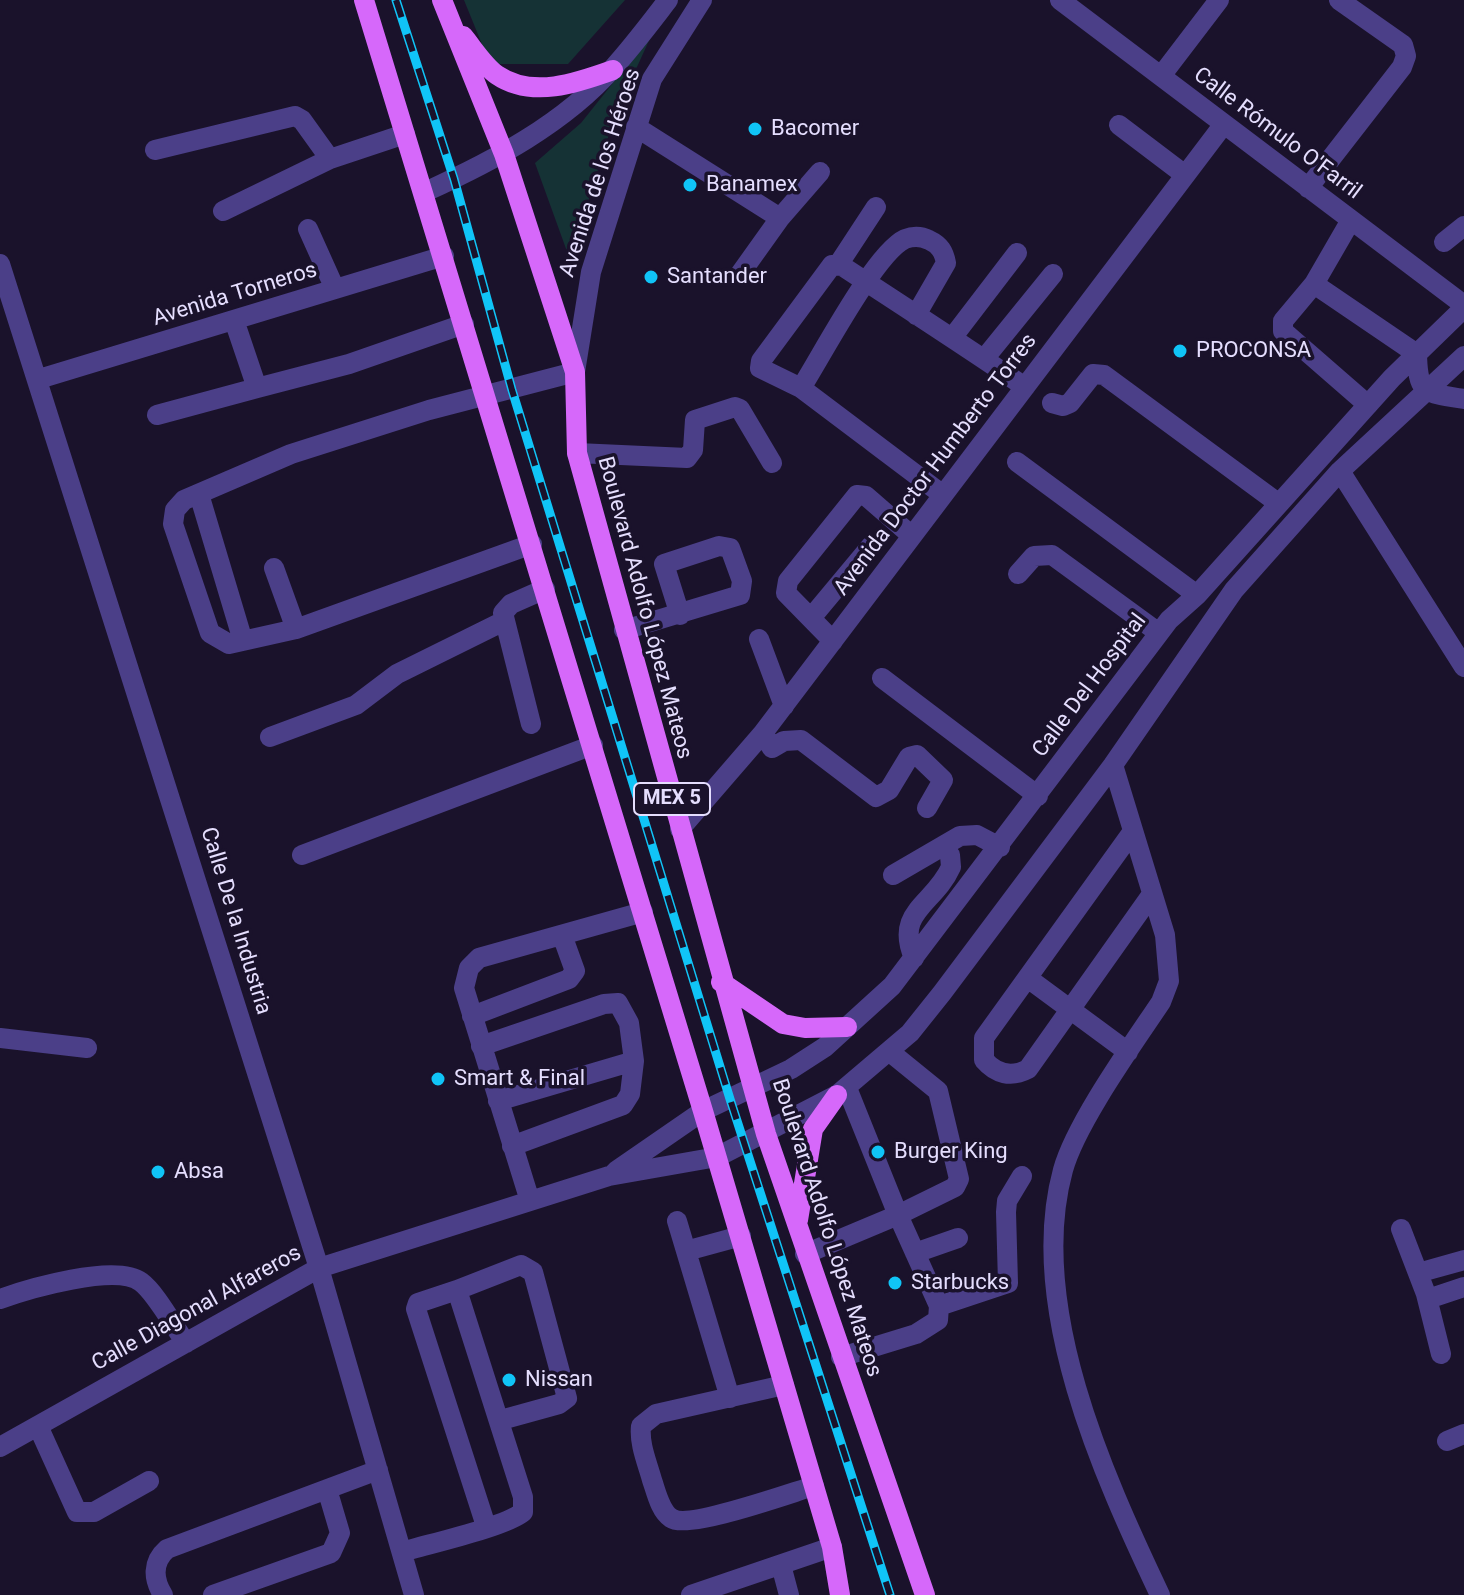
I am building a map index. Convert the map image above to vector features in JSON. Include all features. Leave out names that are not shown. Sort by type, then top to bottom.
[{"type":"main road","name":"MEX 5","points":[[364,0],[741,1236],[832,1547],[840,1595]]},
{"type":"main road","name":"Boulevard Adolfo López Mateos","points":[[442,0],[504,154],[575,372],[577,453],[721,982],[805,1254],[925,1595]]},
{"type":"main road","points":[[452,22],[494,74],[511,82],[551,87],[613,70]]},
{"type":"main road","points":[[721,982],[783,1024],[805,1028],[847,1027]]},
{"type":"main road","points":[[797,1228],[813,1129],[842,1092]]},
{"type":"street","name":"Avenida de los Héroes","points":[[425,192],[504,154],[560,115],[613,70],[668,0]]},
{"type":"street","name":"Avenida de los Héroes","points":[[575,372],[591,272],[652,79],[702,0]]},
{"type":"street","name":"Calle Rómulo O'Farril","points":[[1060,0],[1464,306]]},
{"type":"street","points":[[1161,76],[1219,0]]},
{"type":"street","points":[[1308,188],[1402,67],[1406,56],[1403,45],[1339,0]]},
{"type":"street","points":[[155,150],[295,116],[302,120],[330,159]]},
{"type":"street","name":"Avenida Doctor Humberto Torres","points":[[680,829],[784,706],[1224,124]]},
{"type":"street","points":[[1119,125],[1185,175]]},
{"type":"street","points":[[636,127],[780,218]]},
{"type":"street","points":[[223,211],[330,159],[405,134]]},
{"type":"street","points":[[740,274],[780,218],[820,172]]},
{"type":"street","points":[[838,265],[876,207]]},
{"type":"street","points":[[1351,220],[1314,284],[1283,321],[1283,331],[1368,405]]},
{"type":"street","points":[[1444,242],[1464,226]]},
{"type":"street","points":[[308,229],[335,289]]},
{"type":"street","points":[[801,388],[892,248],[903,240],[925,237],[944,252],[946,263],[916,315]]},
{"type":"street","points":[[952,338],[1017,253]]},
{"type":"street","name":"Avenida Torneros","points":[[39,379],[444,256]]},
{"type":"street","name":"Calle De la Industria","points":[[0,264],[319,1268],[414,1595]]},
{"type":"street","points":[[943,495],[801,388],[760,365],[832,265],[838,265],[867,283],[1025,387]]},
{"type":"street","points":[[984,359],[1053,274]]},
{"type":"street","points":[[1314,284],[1417,354],[1420,385],[1426,392],[1464,399]]},
{"type":"street","name":"Calle Del Hospital","points":[[703,1111],[791,1069],[847,1027],[892,986],[1159,633],[1368,405],[1464,306]]},
{"type":"street","points":[[234,320],[257,388]]},
{"type":"street","points":[[157,415],[349,364],[464,324]]},
{"type":"street","points":[[766,1134],[842,1092],[890,1052],[942,993],[1113,765],[1234,590],[1340,471],[1464,356]]},
{"type":"street","points":[[532,544],[296,629],[243,641],[221,642],[210,633],[176,538],[175,510],[184,500],[291,454],[429,410],[575,372]]},
{"type":"street","points":[[1052,403],[1063,406],[1070,403],[1093,374],[1104,375],[1278,503]]},
{"type":"street","points":[[577,453],[687,458],[694,444],[695,420],[735,407],[740,409],[772,463]]},
{"type":"street","points":[[1017,462],[1197,595]]},
{"type":"street","points":[[1340,471],[1464,667]]},
{"type":"street","points":[[199,494],[243,641]]},
{"type":"street","points":[[833,641],[786,593],[788,581],[857,495],[866,496],[912,536]]},
{"type":"street","points":[[811,618],[871,546]]},
{"type":"street","points":[[1018,574],[1034,556],[1052,555],[1159,633]]},
{"type":"street","points":[[274,568],[296,629]]},
{"type":"street","points":[[531,724],[504,621],[506,607],[545,589]]},
{"type":"street","points":[[624,630],[680,615]]},
{"type":"street","points":[[270,737],[356,705],[397,674],[504,621]]},
{"type":"street","points":[[759,639],[784,706]]},
{"type":"street","points":[[882,678],[1038,796]]},
{"type":"street","points":[[763,733],[772,748],[784,741],[801,740],[876,797],[889,790],[909,757],[917,755],[943,780],[927,808]]},
{"type":"street","points":[[302,855],[593,745]]},
{"type":"street","points":[[1113,765],[1165,935],[1169,981],[1161,1002],[1072,1147],[1063,1169],[1054,1226],[1052,1268],[1089,1435],[1160,1595]]},
{"type":"street","points":[[1133,831],[984,1038],[984,1060],[990,1068],[1004,1074],[1028,1069],[1152,894]]},
{"type":"street","points":[[893,875],[969,834],[1000,847]]},
{"type":"street","points":[[914,958],[906,940],[907,926],[951,867],[950,855],[942,847]]},
{"type":"street","points":[[530,1201],[464,988],[469,968],[479,958],[643,912]]},
{"type":"street","points":[[472,1016],[569,979],[575,971],[574,962],[562,935]]},
{"type":"street","points":[[1029,979],[1128,1052]]},
{"type":"street","points":[[481,1046],[604,1004],[618,1003],[629,1023],[634,1061],[630,1094],[623,1105],[512,1146]]},
{"type":"street","points":[[0,1038],[87,1048]]},
{"type":"street","points":[[805,1254],[898,1215],[955,1187],[959,1179],[938,1091],[890,1052]]},
{"type":"street","points":[[498,1101],[634,1061]]},
{"type":"street","points":[[841,1357],[916,1334],[938,1320],[939,1306],[842,1092]]},
{"type":"street","name":"Calle Diagonal Alfareros","points":[[609,1176],[703,1111]]},
{"type":"street","name":"Calle Diagonal Alfareros","points":[[0,1447],[319,1268],[609,1176],[717,1157],[766,1134]]},
{"type":"street","points":[[939,1306],[1008,1283],[1007,1201],[1022,1176]]},
{"type":"street","points":[[677,1221],[730,1398]]},
{"type":"street","points":[[1401,1229],[1423,1286],[1441,1354]]},
{"type":"street","points":[[686,1251],[741,1236]]},
{"type":"street","points":[[915,1253],[958,1238]]},
{"type":"street","points":[[1423,1286],[1431,1269],[1464,1260]]},
{"type":"street","points":[[486,1526],[416,1309],[418,1303],[521,1265],[533,1272],[567,1398],[559,1404],[501,1420]]},
{"type":"street","points":[[0,1299],[99,1275],[124,1276],[141,1281],[186,1343]]},
{"type":"street","points":[[1423,1286],[1434,1297],[1464,1287]]},
{"type":"street","points":[[402,1552],[518,1516],[524,1505],[501,1420],[457,1290]]},
{"type":"street","points":[[784,1385],[656,1414],[641,1426],[641,1441],[656,1493],[669,1517],[686,1521],[814,1486]]},
{"type":"street","points":[[38,1426],[77,1512],[94,1512],[149,1481]]},
{"type":"street","points":[[163,1595],[155,1568],[157,1557],[167,1549],[378,1470]]},
{"type":"street","points":[[213,1595],[331,1553],[340,1533],[327,1489]]},
{"type":"street","points":[[702,1593],[832,1547]]},
{"type":"street","points":[[781,1565],[789,1595]]},
{"type":"green space","points":[[464,0],[625,0],[568,64],[490,64]]},
{"type":"green space","points":[[652,34],[615,115],[577,237],[573,268],[535,163],[581,123]]},
{"type":"railway","points":[[396,0],[454,179],[512,390],[730,1099],[890,1595]]},
{"type":"place","name":"Bacomer","points":[[755,129]]},
{"type":"place","name":"Banamex","points":[[690,185]]},
{"type":"place","name":"Santander","points":[[651,277]]},
{"type":"place","name":"PROCONSA","points":[[1180,351]]},
{"type":"place","name":"Smart & Final","points":[[438,1079]]},
{"type":"place","name":"Burger King","points":[[878,1152]]},
{"type":"place","name":"Absa","points":[[158,1172]]},
{"type":"place","name":"Starbucks","points":[[895,1283]]},
{"type":"place","name":"Nissan","points":[[509,1380]]}]
